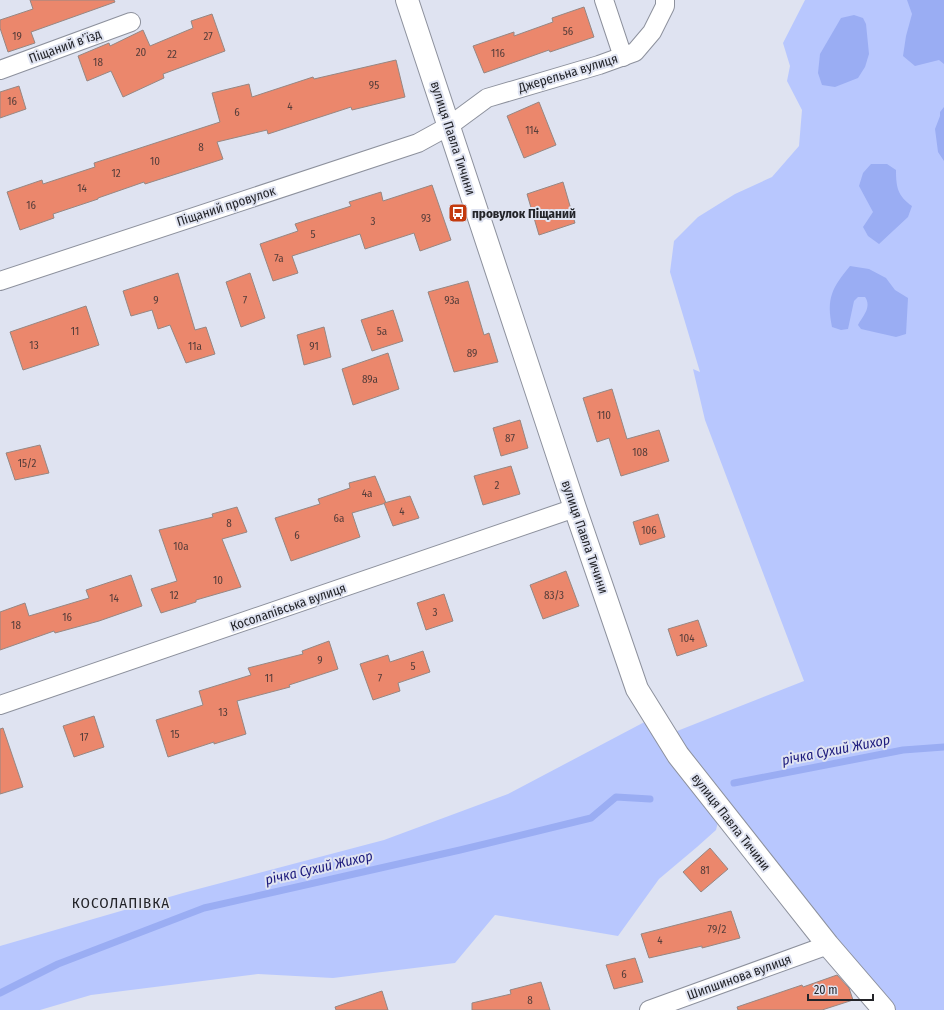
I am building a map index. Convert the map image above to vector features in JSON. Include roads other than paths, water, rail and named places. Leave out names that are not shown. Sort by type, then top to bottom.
[{"type":"main road","name":"вулиця Павла Тичини","points":[[407,0],[450,126],[575,508],[637,689],[678,755],[828,945],[884,1010]]},
{"type":"street","points":[[604,0],[622,57]]},
{"type":"street","name":"Джерельна вулиця","points":[[450,126],[487,98],[599,65],[635,52],[652,32],[665,6],[665,0]]},
{"type":"street","name":"Піщаний в’їзд","points":[[0,70],[131,22]]},
{"type":"street","name":"Піщаний провулок","points":[[0,281],[418,142],[450,126]]},
{"type":"street","name":"Косолапівська вулиця","points":[[0,705],[575,508]]},
{"type":"street","name":"Шипшинова вулиця","points":[[649,1010],[828,945]]},
{"type":"waterway","name":"річка Сухий Жихор","points":[[734,783],[903,750],[944,747]]},
{"type":"waterway","name":"річка Сухий Жихор","points":[[0,993],[58,964],[204,908],[460,850],[591,818],[616,797],[650,799]]},
{"type":"place","name":"провулок Піщаний","points":[[458,213]]},
{"type":"district","name":"КОСОЛАПІВКА","points":[[121,903]]}]
